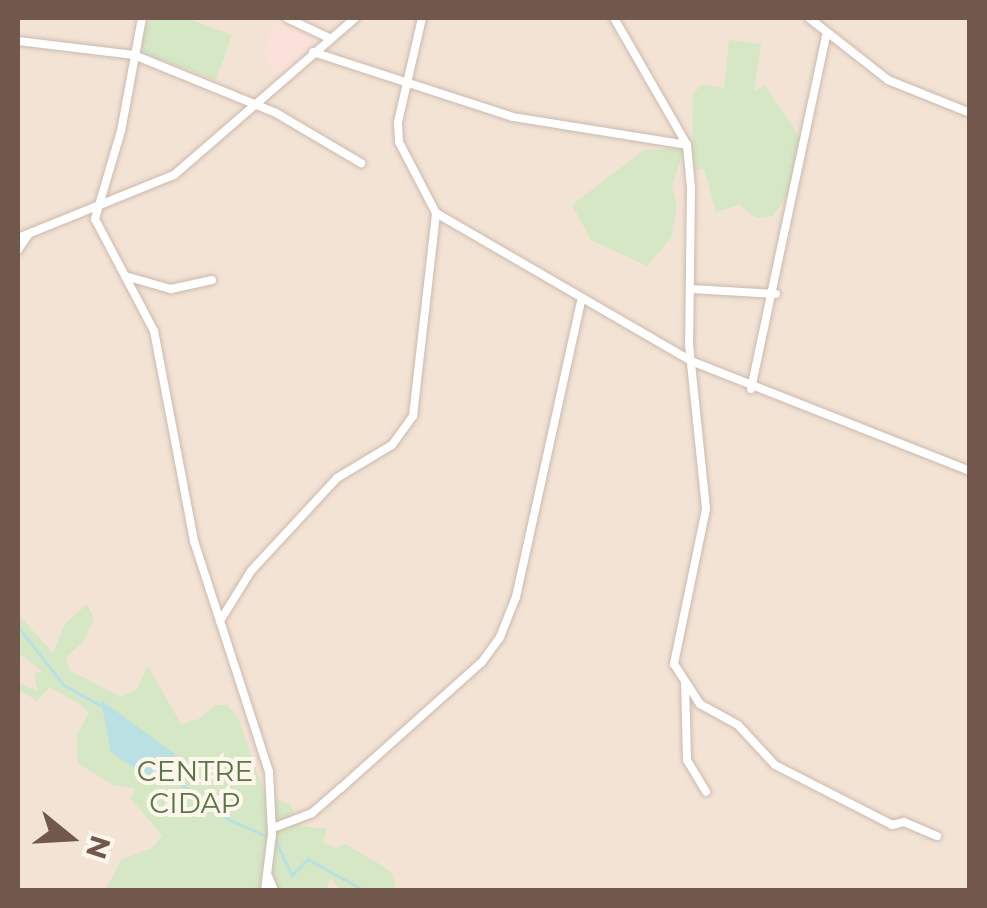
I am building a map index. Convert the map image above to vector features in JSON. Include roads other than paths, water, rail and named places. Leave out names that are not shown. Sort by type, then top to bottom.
[{"type":"street","points":[[142,18],[121,131],[94,209],[101,241],[154,331],[194,541],[270,772],[272,835],[265,890]]},
{"type":"street","points":[[288,18],[329,38]]},
{"type":"street","points":[[18,238],[174,176],[356,18]]},
{"type":"street","points":[[422,18],[399,142],[436,214],[581,302],[691,362],[751,389],[970,471]]},
{"type":"street","points":[[614,18],[687,144],[691,362],[706,509],[674,664],[700,704],[738,725],[775,765],[892,826],[904,822],[937,836]]},
{"type":"street","points":[[809,18],[826,36],[888,80],[970,113]]},
{"type":"street","points":[[751,389],[776,294],[826,36]]},
{"type":"street","points":[[18,41],[134,54],[257,104],[360,163]]},
{"type":"street","points":[[313,52],[406,88],[513,117],[687,144]]},
{"type":"street","points":[[220,621],[252,571],[337,478],[392,445],[413,416],[436,214]]},
{"type":"street","points":[[18,250],[28,235]]},
{"type":"street","points":[[125,276],[170,289],[212,280]]},
{"type":"street","points":[[692,289],[776,294]]},
{"type":"street","points":[[272,835],[327,800],[482,662],[500,637],[516,597],[581,302]]},
{"type":"street","points":[[685,682],[687,760],[706,792]]},
{"type":"street","points":[[268,876],[274,890]]},
{"type":"water","points":[[101,700],[175,754],[173,778],[151,780],[111,752]]},
{"type":"waterway","points":[[18,626],[64,685],[100,705]]},
{"type":"waterway","points":[[173,778],[230,820],[269,837]]},
{"type":"waterway","points":[[276,841],[292,875],[308,859],[364,890]]},
{"type":"park label","name":"CENTRE CIDAP","points":[[195,787]]}]
